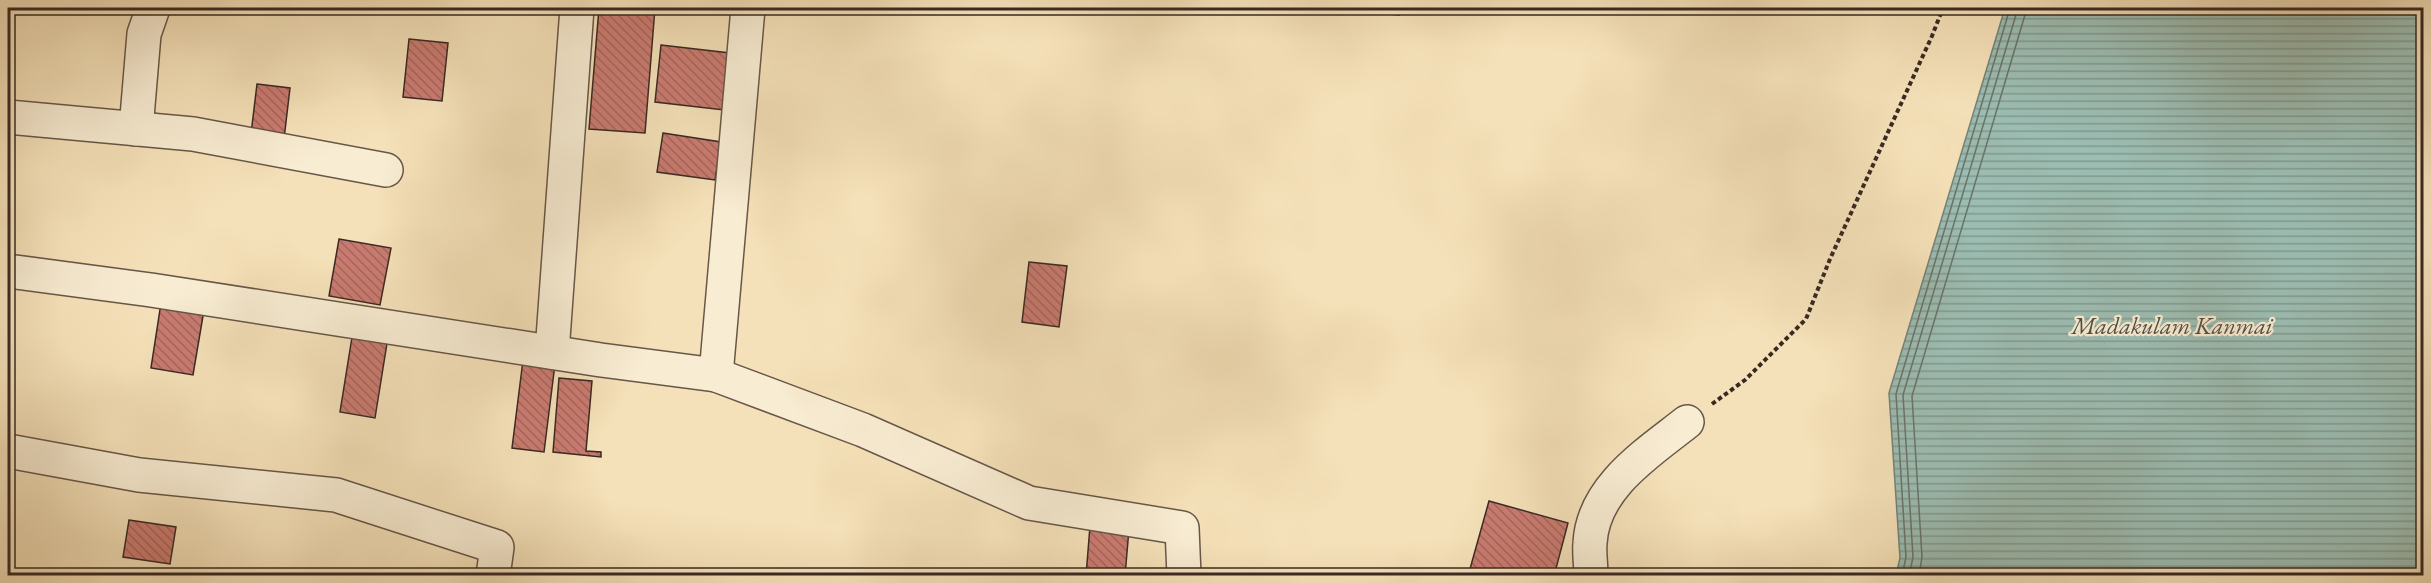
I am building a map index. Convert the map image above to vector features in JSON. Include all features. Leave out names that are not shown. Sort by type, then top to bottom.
[{"type":"street","points":[[136,129],[144,33],[153,8]]},
{"type":"street","points":[[552,352],[577,8]]},
{"type":"street","points":[[716,375],[748,8]]},
{"type":"street","points":[[8,117],[192,134],[386,170]]},
{"type":"street","points":[[8,271],[151,290],[716,375],[863,430],[1029,502],[1182,528],[1184,576]]},
{"type":"street","points":[[1591,576],[1590,541],[1599,506],[1619,479],[1687,422]]},
{"type":"street","points":[[8,451],[139,476],[336,495],[497,547],[493,576]]},
{"type":"path","points":[[1687,422],[1745,380],[1806,319],[1830,259],[1943,8]]},
{"type":"water","name":"Madakulam Kanmai","points":[[2005,8],[2423,8],[2423,575],[1896,575],[1900,558],[1889,393]]},
{"type":"building","points":[[599,8],[655,8],[645,133],[589,129]]},
{"type":"building","points":[[846,8],[887,8],[886,14],[846,10]]},
{"type":"building","points":[[1323,8],[1399,8],[1399,15]]},
{"type":"building","points":[[409,39],[448,43],[442,101],[403,97]]},
{"type":"building","points":[[661,45],[730,53],[724,110],[655,102]]},
{"type":"building","points":[[257,84],[290,88],[284,139],[251,134]]},
{"type":"building","points":[[663,133],[721,142],[715,180],[657,172]]},
{"type":"building","points":[[339,239],[391,248],[380,305],[329,296]]},
{"type":"building","points":[[1029,262],[1067,266],[1059,327],[1022,322]]},
{"type":"building","points":[[161,303],[204,310],[193,375],[151,368]]},
{"type":"building","points":[[353,331],[388,337],[375,418],[340,412]]},
{"type":"building","points":[[523,360],[555,364],[544,452],[512,448]]},
{"type":"building","points":[[559,378],[592,381],[586,451],[601,452],[601,457],[553,452]]},
{"type":"building","points":[[1489,501],[1568,523],[1554,576],[1468,576]]},
{"type":"building","points":[[129,520],[176,527],[170,564],[123,557]]},
{"type":"building","points":[[1090,526],[1129,529],[1125,576],[1086,576]]}]
